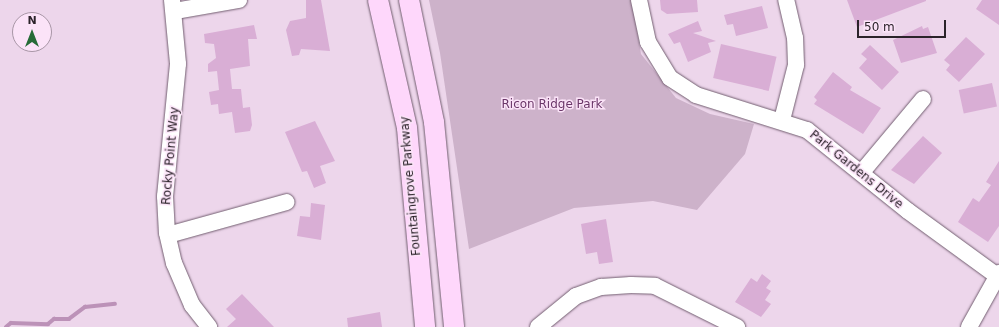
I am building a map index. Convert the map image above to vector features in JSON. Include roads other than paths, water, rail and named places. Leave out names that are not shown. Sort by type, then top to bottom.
[{"type":"main road","name":"Fountaingrove Parkway","points":[[378,0],[407,128],[425,327]]},
{"type":"main road","points":[[409,0],[434,122],[454,327]]},
{"type":"street","points":[[174,5],[239,0]]},
{"type":"street","name":"Park Gardens Drive","points":[[639,0],[648,42],[670,78],[696,95],[782,120],[807,130],[862,172],[908,211],[998,275]]},
{"type":"street","points":[[782,120],[796,65],[795,38],[786,0]]},
{"type":"street","name":"Rocky Point Way","points":[[174,5],[178,64],[164,196],[168,235],[174,263],[192,305],[209,327]]},
{"type":"street","points":[[862,172],[923,99]]},
{"type":"street","points":[[168,235],[287,202]]},
{"type":"street","points":[[969,327],[998,275]]},
{"type":"street","points":[[538,327],[576,296],[601,287],[631,285],[655,286],[737,327]]},
{"type":"waterway","points":[[6,327],[11,323],[48,324],[54,319],[69,319],[85,307],[115,304]]},
{"type":"park label","name":"Ricon Ridge Park","points":[[552,105]]}]
